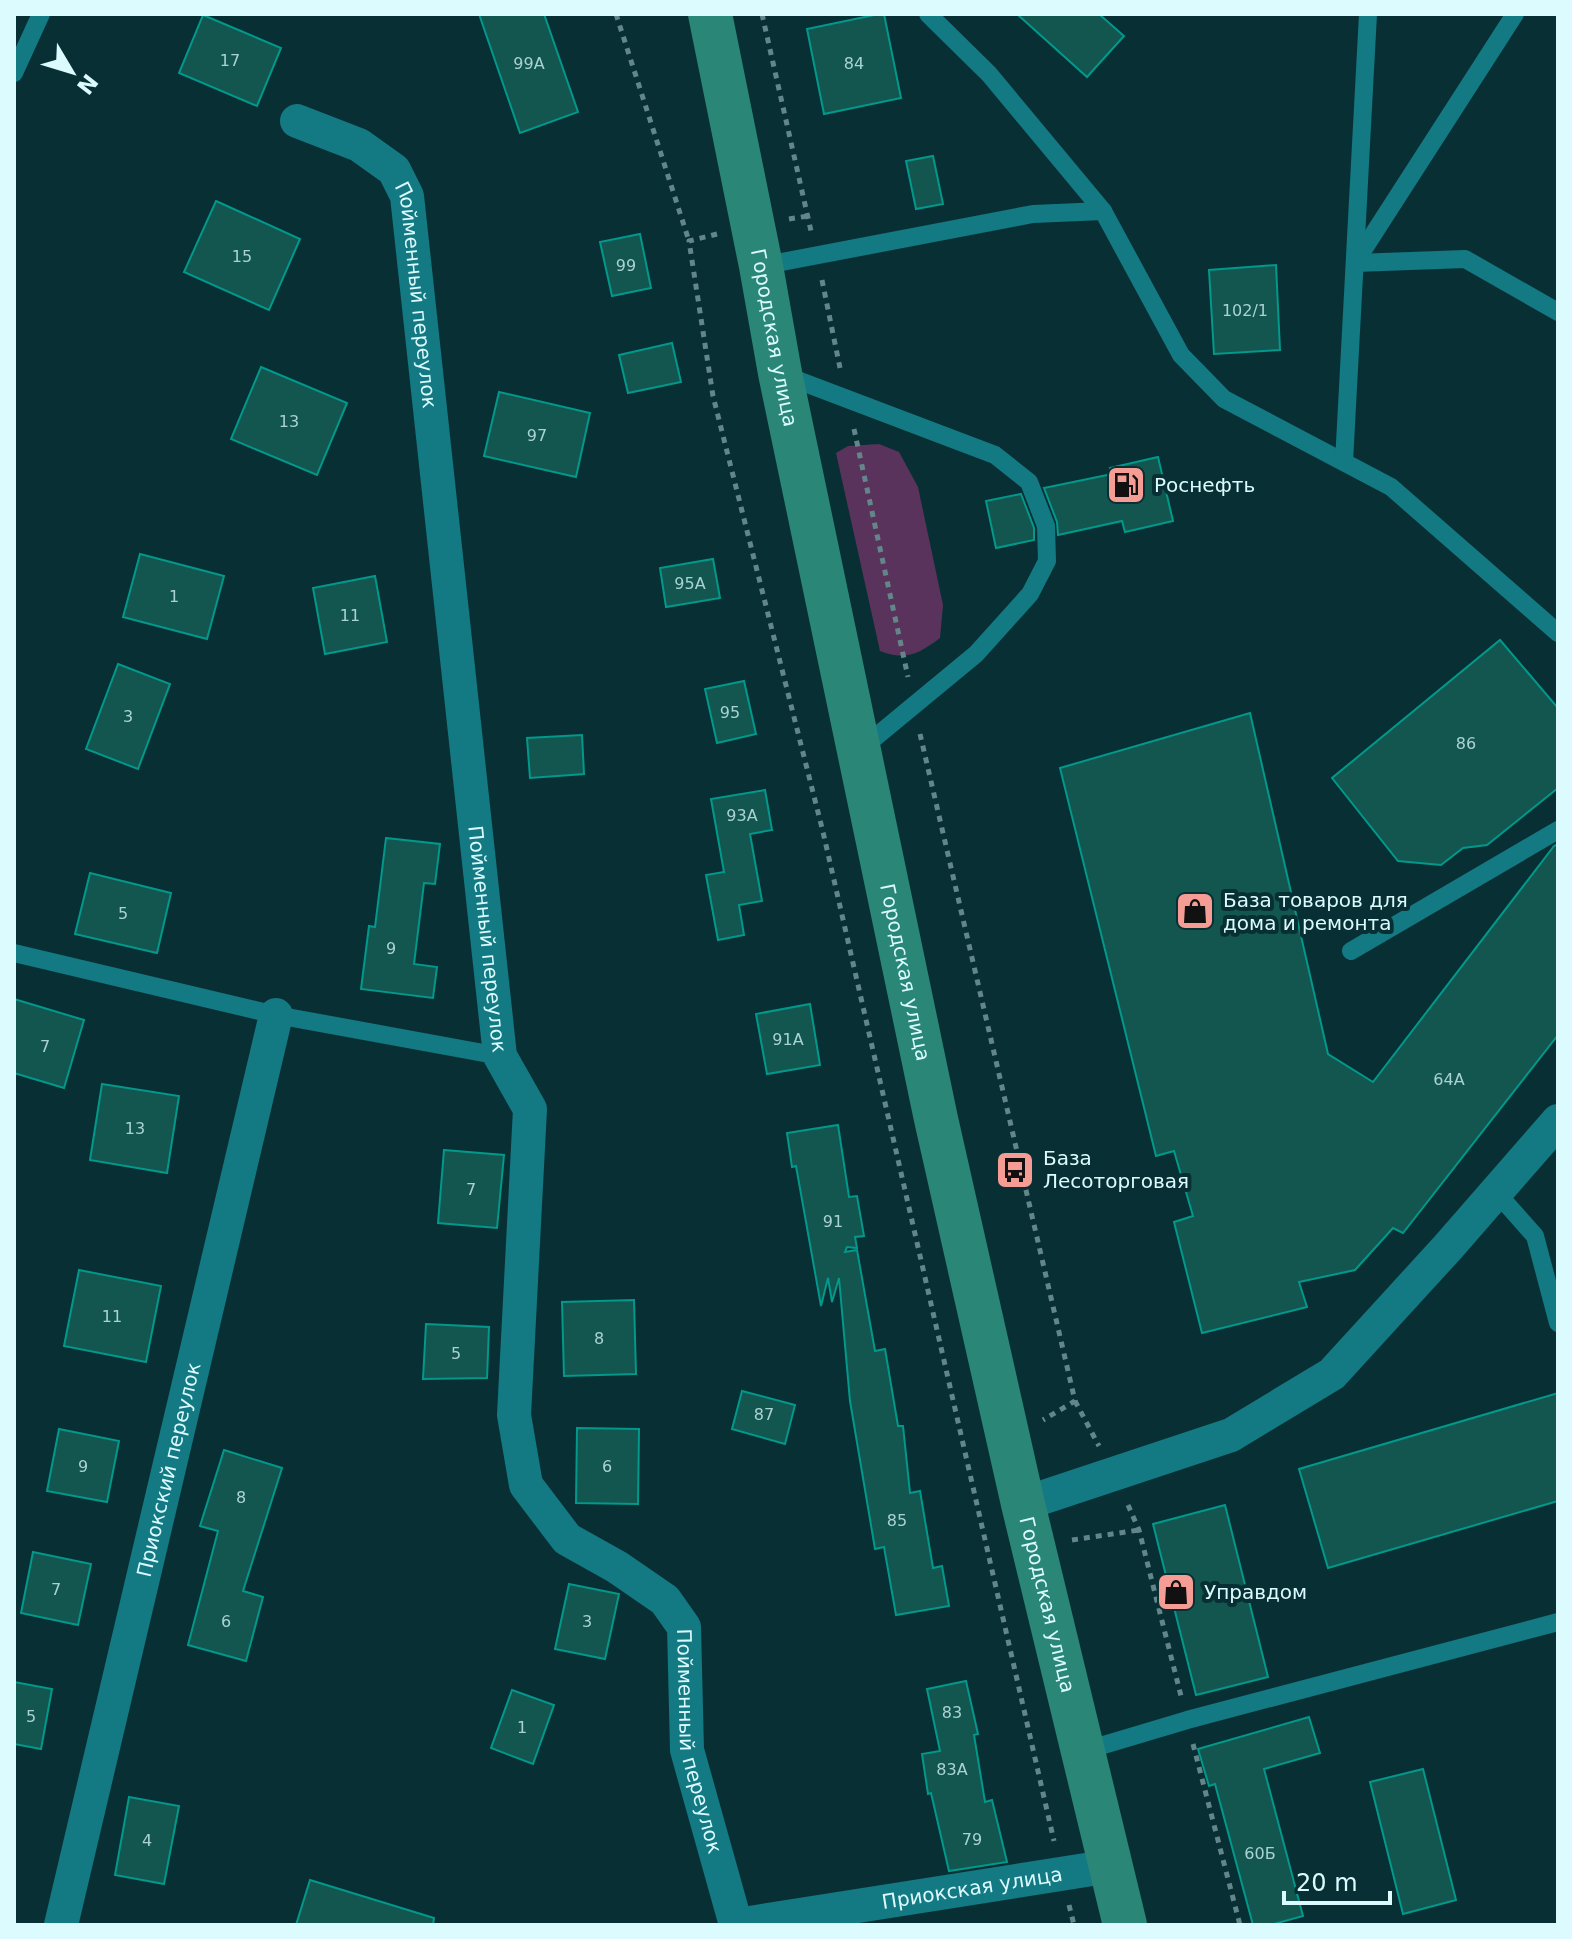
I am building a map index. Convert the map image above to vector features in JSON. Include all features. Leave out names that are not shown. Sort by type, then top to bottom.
[{"type":"main road","name":"Городская улица","points":[[710,14],[780,373],[936,1119],[1023,1504],[1125,1925]]},
{"type":"street","name":"Пойменный переулок","points":[[297,121],[359,145],[394,170],[407,196],[500,1056],[530,1109],[514,1415],[526,1485],[567,1539],[617,1567],[665,1600],[684,1627],[687,1750],[736,1925]]},
{"type":"street","name":"Приокский переулок","points":[[61,1925],[276,1015]]},
{"type":"street","points":[[1023,1504],[1231,1435],[1332,1374],[1558,1121]]},
{"type":"street","name":"Приокская улица","points":[[736,1925],[1111,1866]]},
{"type":"lane","points":[[14,73],[41,14]]},
{"type":"lane","points":[[928,14],[989,74],[1103,211],[1181,355],[1224,399],[1391,487],[1558,633]]},
{"type":"lane","points":[[1344,462],[1368,14]]},
{"type":"lane","points":[[1355,263],[1515,14]]},
{"type":"lane","points":[[761,266],[1033,214],[1103,211]]},
{"type":"lane","points":[[1355,263],[1465,259],[1558,312]]},
{"type":"lane","points":[[780,373],[995,455],[1029,482],[1046,526],[1047,561],[1030,594],[976,654],[859,751]]},
{"type":"lane","points":[[1351,951],[1558,830]]},
{"type":"lane","points":[[14,953],[276,1015],[500,1056]]},
{"type":"lane","points":[[1496,1192],[1535,1236],[1558,1323]]},
{"type":"lane","points":[[1083,1751],[1187,1720],[1558,1622]]},
{"type":"path","points":[[616,14],[689,241],[713,396],[823,832],[1074,1925]]},
{"type":"path","points":[[762,14],[914,705],[1075,1401],[1114,1474],[1139,1530],[1240,1925]]},
{"type":"path","points":[[689,241],[751,224],[808,216]]},
{"type":"path","points":[[967,1464],[1075,1401]]},
{"type":"shaded area","points":[[879,444],[899,452],[918,487],[943,605],[940,638],[918,652],[904,656],[880,651],[836,453],[848,446]]},
{"type":"building","points":[[479,14],[544,14],[578,112],[520,133]]},
{"type":"building","points":[[884,14],[901,98],[824,114],[807,29]]},
{"type":"building","points":[[1017,14],[1099,14],[1124,36],[1087,77]]},
{"type":"building","points":[[203,15],[281,48],[257,106],[179,73]]},
{"type":"building","points":[[933,156],[943,204],[916,209],[906,161]]},
{"type":"building","points":[[216,201],[300,239],[269,310],[184,272]]},
{"type":"building","points":[[640,234],[651,288],[612,296],[600,242]]},
{"type":"building","points":[[1276,265],[1280,350],[1214,354],[1209,270]]},
{"type":"building","points":[[672,343],[681,382],[628,393],[619,355]]},
{"type":"building","points":[[261,367],[347,403],[317,475],[231,439]]},
{"type":"building","points":[[499,392],[590,413],[576,477],[484,456]]},
{"type":"building","points":[[1158,457],[1173,521],[1125,532],[1122,521],[1058,535],[1057,522],[1044,488],[1112,474],[1110,468]]},
{"type":"building","points":[[1021,494],[1034,528],[1034,540],[996,548],[986,501]]},
{"type":"building","points":[[140,554],[224,576],[207,639],[123,617]]},
{"type":"building","points":[[713,559],[720,598],[666,607],[660,568]]},
{"type":"building","points":[[375,576],[387,642],[325,654],[313,588]]},
{"type":"building","points":[[1500,640],[1558,708],[1558,788],[1487,845],[1463,848],[1441,865],[1398,861],[1332,778]]},
{"type":"building","points":[[118,664],[170,684],[138,769],[86,749]]},
{"type":"building","points":[[744,681],[756,734],[717,743],[705,689]]},
{"type":"building","points":[[1250,713],[1328,1054],[1373,1082],[1558,844],[1558,1035],[1403,1233],[1393,1228],[1355,1270],[1299,1282],[1307,1307],[1202,1333],[1174,1222],[1193,1216],[1174,1151],[1156,1156],[1060,768]]},
{"type":"building","points":[[582,735],[584,774],[530,778],[527,738]]},
{"type":"building","points":[[765,790],[772,830],[750,834],[762,901],[739,905],[744,935],[718,940],[706,875],[724,872],[711,799]]},
{"type":"building","points":[[386,838],[440,844],[435,884],[424,883],[414,964],[437,967],[433,998],[361,989],[369,926],[375,927]]},
{"type":"building","points":[[90,873],[171,893],[157,953],[75,934]]},
{"type":"building","points":[[14,999],[84,1020],[64,1088],[14,1073]]},
{"type":"building","points":[[810,1004],[820,1065],[767,1074],[756,1014]]},
{"type":"building","points":[[102,1084],[179,1096],[167,1173],[90,1160]]},
{"type":"building","points":[[838,1125],[849,1197],[857,1196],[864,1236],[855,1237],[857,1248],[847,1247],[845,1252],[857,1250],[875,1351],[885,1349],[898,1426],[903,1426],[910,1493],[920,1491],[933,1568],[942,1566],[949,1606],[896,1615],[884,1547],[875,1549],[850,1401],[839,1278],[832,1302],[828,1278],[821,1306],[796,1166],[792,1167],[787,1133]]},
{"type":"building","points":[[444,1150],[504,1155],[497,1228],[438,1223]]},
{"type":"building","points":[[79,1270],[161,1286],[146,1362],[64,1346]]},
{"type":"building","points":[[634,1300],[636,1374],[564,1376],[562,1302]]},
{"type":"building","points":[[426,1324],[489,1327],[487,1378],[423,1379]]},
{"type":"building","points":[[742,1391],[795,1405],[785,1444],[732,1429]]},
{"type":"building","points":[[1558,1393],[1558,1501],[1328,1568],[1299,1469]]},
{"type":"building","points":[[577,1428],[639,1429],[638,1504],[576,1503]]},
{"type":"building","points":[[59,1429],[119,1441],[107,1502],[47,1491]]},
{"type":"building","points":[[224,1450],[282,1468],[243,1591],[263,1597],[246,1661],[188,1645],[218,1531],[200,1526]]},
{"type":"building","points":[[1225,1505],[1268,1677],[1196,1695],[1153,1524]]},
{"type":"building","points":[[33,1552],[91,1564],[78,1625],[21,1613]]},
{"type":"building","points":[[569,1584],[619,1594],[605,1659],[555,1649]]},
{"type":"building","points":[[966,1681],[978,1734],[974,1735],[985,1802],[992,1800],[1007,1862],[949,1871],[931,1793],[928,1794],[922,1754],[940,1751],[927,1689]]},
{"type":"building","points":[[14,1682],[52,1689],[41,1749],[14,1744]]},
{"type":"building","points":[[512,1690],[554,1705],[533,1764],[491,1748]]},
{"type":"building","points":[[1309,1717],[1320,1753],[1264,1769],[1303,1916],[1270,1925],[1253,1925],[1215,1784],[1209,1786],[1198,1749]]},
{"type":"building","points":[[1423,1769],[1456,1900],[1403,1914],[1370,1782]]},
{"type":"building","points":[[129,1797],[179,1806],[164,1884],[115,1875]]},
{"type":"building","points":[[310,1880],[434,1918],[433,1925],[296,1925]]},
{"type":"place","name":"Роснефть","points":[[1126,485]]},
{"type":"place","name":"База товаров для дома и ремонта","points":[[1195,911]]},
{"type":"place","name":"База Лесоторговая","points":[[1015,1170]]},
{"type":"place","name":"Управдом","points":[[1176,1592]]}]
